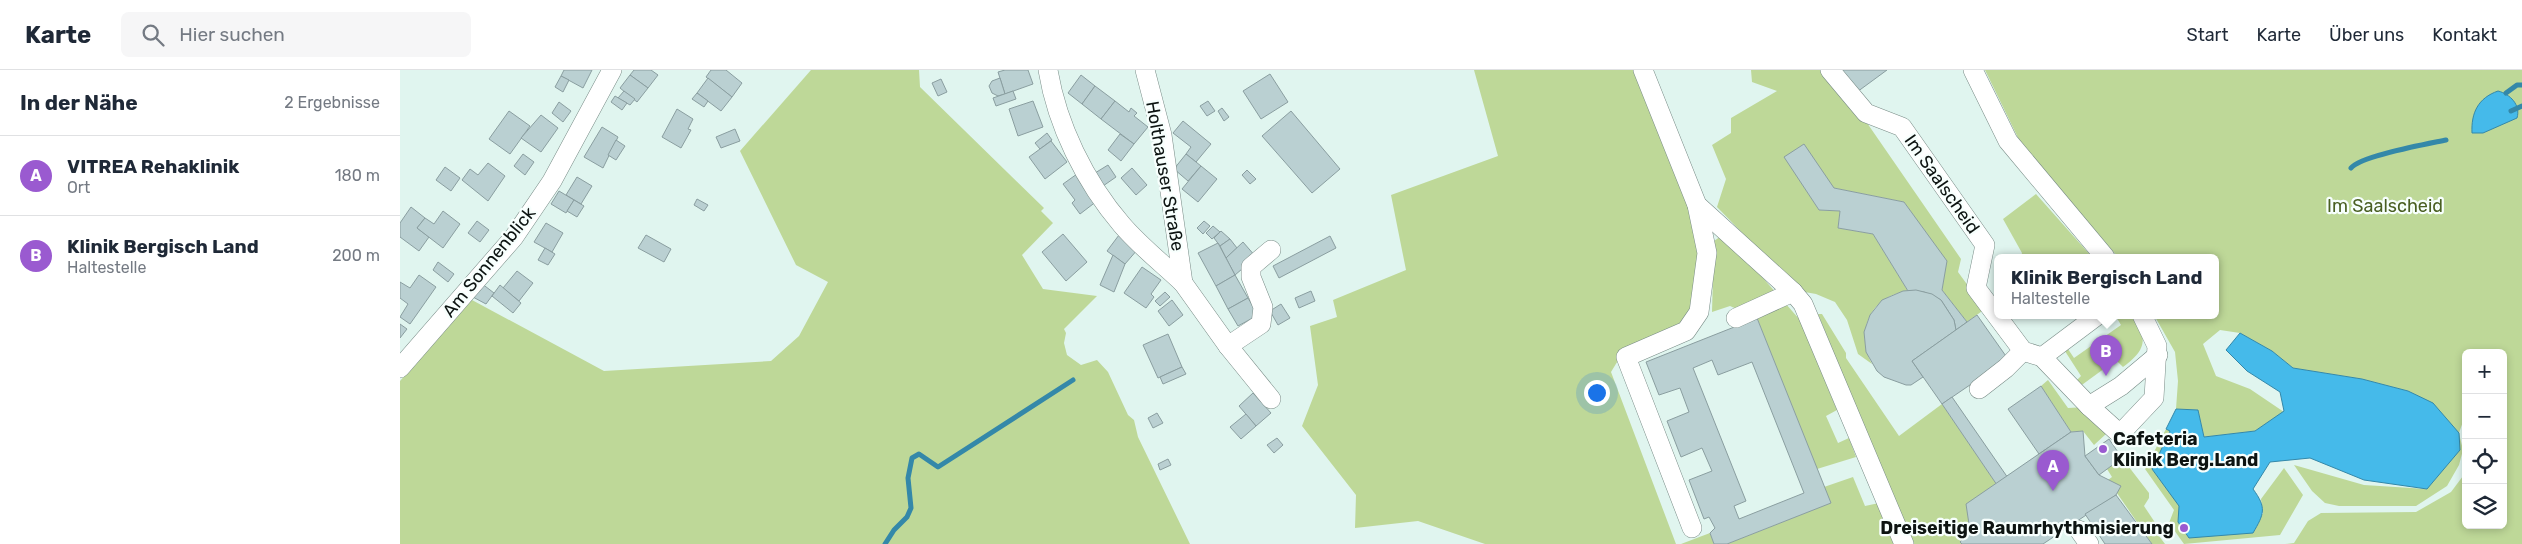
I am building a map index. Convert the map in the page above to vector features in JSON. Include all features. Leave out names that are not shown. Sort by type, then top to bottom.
[{"type":"street","name":"Am Sonnenblick","points":[[400,368],[514,237],[552,181],[612,70]]},
{"type":"street","name":"Holthauser Straße","points":[[1048,70],[1051,89],[1073,148],[1102,199],[1122,225],[1183,283],[1228,346],[1271,399]]},
{"type":"street","name":"Holthauser Straße","points":[[1145,70],[1162,135],[1183,283]]},
{"type":"street","points":[[1643,70],[1697,205],[1708,252],[1699,312],[1686,331],[1626,357],[1692,528]]},
{"type":"street","name":"Im Saalscheid","points":[[1830,70],[1866,114],[1902,127],[1986,245],[1976,288],[1994,313]]},
{"type":"street","points":[[1973,70],[2008,142],[2103,254]]},
{"type":"street","points":[[1697,205],[1793,292],[1803,304],[1904,544]]},
{"type":"street","points":[[1228,346],[1261,324],[1263,307],[1251,277],[1251,267],[1271,250]]},
{"type":"street","points":[[1736,318],[1793,292]]},
{"type":"street","name":"Im Saalscheid","points":[[1999,319],[2022,351]]},
{"type":"street","points":[[2042,357],[2093,319]]},
{"type":"street","points":[[1979,389],[2006,368],[2022,351],[2042,357],[2089,406],[2120,434],[2154,398],[2158,356],[2157,346],[2144,319]]},
{"type":"street","points":[[2089,406],[2120,386],[2158,356]]},
{"type":"green space","points":[[811,70],[919,70],[920,87],[1044,208],[1041,211],[1053,223],[1022,255],[1043,289],[1097,296],[1064,329],[1066,333],[1064,343],[1067,355],[1081,365],[1097,360],[1108,372],[1128,415],[1134,420],[1138,437],[1190,544],[400,544],[400,381],[472,300],[604,371],[771,361],[799,336],[828,282],[796,265],[740,151]]},
{"type":"green space","points":[[1474,70],[1633,70],[1657,129],[1694,205],[1700,247],[1695,302],[1687,320],[1676,329],[1625,349],[1611,372],[1676,544],[1485,544],[1418,521],[1355,528],[1356,495],[1302,426],[1318,385],[1310,326],[1337,317],[1333,300],[1406,270],[1391,195],[1498,156]]},
{"type":"green space","points":[[1751,70],[1824,70],[1865,120],[1961,259],[1958,272],[1985,309],[1967,322],[1942,290],[1946,261],[1904,202],[1834,188],[1785,158],[1819,210],[1840,211],[1838,228],[1873,234],[1908,291],[1895,294],[1884,300],[1869,317],[1865,340],[1872,364],[1858,354],[1847,320],[1835,302],[1816,294],[1799,291],[1717,207],[1726,179],[1712,145],[1731,133],[1731,118],[1777,91],[1752,82]]},
{"type":"green space","name":"Im Saalscheid","points":[[1985,70],[2522,70],[2522,544],[2285,544],[2294,543],[2308,521],[2321,513],[2416,512],[2451,492],[2462,477],[2462,529],[2507,529],[2507,349],[2462,349],[2462,424],[2459,433],[2462,454],[2459,465],[2447,486],[2416,506],[2339,506],[2325,503],[2312,491],[2294,465],[2364,485],[2427,489],[2408,391],[2362,379],[2293,368],[2272,351],[2240,333],[2220,330],[2203,344],[2216,376],[2250,389],[2284,412],[2255,431],[2204,437],[2198,410],[2176,409],[2178,381],[2175,352],[2156,319],[2219,319],[2219,254],[2115,254],[2023,148]]},
{"type":"green space","points":[[2036,194],[2089,254],[2022,254],[2003,219]]},
{"type":"green space","points":[[1724,234],[1800,320],[1837,410],[1826,416],[1838,443],[1849,438],[1856,457],[1817,469],[1757,318],[1730,306],[1712,312],[1714,241]]},
{"type":"green space","points":[[1818,314],[1822,314],[1846,353],[1846,358],[1899,436],[1942,404],[1997,485],[1970,531],[1961,542],[1962,544],[1914,544],[1899,514]]},
{"type":"green space","points":[[2117,319],[2136,319],[2143,338],[2140,350],[2136,355],[2123,367],[2116,360],[2079,387],[2073,384],[2081,376],[2063,348],[2066,346],[2074,358],[2121,325]]},
{"type":"green space","points":[[2048,380],[2068,408],[2086,407],[2106,434],[2094,445],[2083,431],[2071,432],[2041,386]]},
{"type":"green space","points":[[2166,429],[2170,431],[2152,469],[2180,506],[2178,522],[2263,514],[2261,499],[2284,468],[2303,495],[2280,535],[2184,544],[2169,523],[2174,510],[2145,469]]},
{"type":"green space","points":[[2122,458],[2149,493],[2149,498],[2144,506],[2156,524],[2153,528],[2165,544],[2152,544],[2108,480],[2112,477],[2107,469]]},
{"type":"green space","points":[[1853,477],[1865,506],[1879,503],[1895,544],[1727,544],[1830,503],[1824,487]]},
{"type":"green space","points":[[1710,533],[1714,544],[1681,544]]},
{"type":"water","points":[[2498,91],[2514,101],[2518,113],[2517,118],[2483,133],[2472,133],[2473,119],[2477,107],[2485,98]]},
{"type":"water","points":[[2240,333],[2272,351],[2293,368],[2362,379],[2408,391],[2433,403],[2459,433],[2460,450],[2427,489],[2364,480],[2310,458],[2270,462],[2253,489],[2262,506],[2262,516],[2253,533],[2189,538],[2178,522],[2179,506],[2152,469],[2170,431],[2166,429],[2176,409],[2198,410],[2204,437],[2255,431],[2284,411],[2280,392],[2247,371],[2226,350]]},
{"type":"building","points":[[564,70],[592,70],[583,88],[561,76]]},
{"type":"building","points":[[634,70],[651,70],[658,75],[648,88],[630,75]]},
{"type":"building","points":[[711,70],[726,70],[742,83],[732,97],[706,77]]},
{"type":"building","points":[[1005,70],[1028,70],[1033,84],[1005,94],[998,72]]},
{"type":"building","points":[[1841,70],[1887,70],[1857,92]]},
{"type":"building","points":[[1270,74],[1288,102],[1261,119],[1243,91]]},
{"type":"building","points":[[630,75],[648,88],[637,102],[620,88]]},
{"type":"building","points":[[1081,75],[1095,86],[1082,104],[1068,93]]},
{"type":"building","points":[[561,76],[569,80],[563,92],[555,87]]},
{"type":"building","points":[[708,78],[732,97],[721,111],[697,93]]},
{"type":"building","points":[[1000,78],[1005,94],[998,96],[992,93],[989,86],[992,81]]},
{"type":"building","points":[[941,79],[947,92],[938,96],[932,83]]},
{"type":"building","points":[[1095,86],[1115,101],[1101,119],[1082,104]]},
{"type":"building","points":[[624,91],[635,99],[630,105],[618,98]]},
{"type":"building","points":[[1013,91],[1016,99],[996,106],[993,98]]},
{"type":"building","points":[[697,93],[708,101],[704,107],[692,99]]},
{"type":"building","points":[[615,96],[627,103],[622,110],[611,102]]},
{"type":"building","points":[[1033,101],[1043,127],[1018,136],[1009,109]]},
{"type":"building","points":[[1115,101],[1129,112],[1131,108],[1137,113],[1134,116],[1148,127],[1134,144],[1101,119]]},
{"type":"building","points":[[1208,101],[1215,111],[1207,116],[1200,106]]},
{"type":"building","points":[[559,102],[571,111],[563,122],[552,113]]},
{"type":"building","points":[[1222,108],[1229,117],[1224,121],[1218,111]]},
{"type":"building","points":[[677,109],[693,119],[688,129],[691,130],[681,148],[662,137]]},
{"type":"building","points":[[509,111],[530,126],[510,154],[489,139]]},
{"type":"building","points":[[1291,111],[1340,169],[1312,193],[1262,136]]},
{"type":"building","points":[[541,115],[558,128],[541,152],[521,138]]},
{"type":"building","points":[[1183,121],[1211,144],[1196,162],[1186,154],[1191,147],[1173,133]]},
{"type":"building","points":[[602,127],[618,137],[603,168],[584,157]]},
{"type":"building","points":[[735,129],[740,141],[721,148],[716,137]]},
{"type":"building","points":[[1047,133],[1052,140],[1040,149],[1035,143]]},
{"type":"building","points":[[1120,134],[1134,144],[1121,161],[1108,150]]},
{"type":"building","points":[[616,140],[625,146],[616,160],[608,155]]},
{"type":"building","points":[[1051,141],[1067,162],[1045,179],[1029,157]]},
{"type":"building","points":[[1804,144],[1834,188],[1904,202],[1947,261],[1942,290],[1967,322],[1956,330],[1954,320],[1941,300],[1924,292],[1908,291],[1873,234],[1838,228],[1840,211],[1819,210],[1784,157]]},
{"type":"building","points":[[523,154],[534,162],[525,175],[514,166]]},
{"type":"building","points":[[1186,154],[1201,166],[1188,181],[1174,169]]},
{"type":"building","points":[[488,163],[505,176],[488,201],[462,180],[470,169],[478,175]]},
{"type":"building","points":[[1108,165],[1116,177],[1103,186],[1095,173]]},
{"type":"building","points":[[1201,166],[1217,179],[1198,202],[1182,189]]},
{"type":"building","points":[[445,167],[460,178],[451,191],[436,180]]},
{"type":"building","points":[[1132,168],[1147,185],[1136,195],[1121,178]]},
{"type":"building","points":[[1247,170],[1256,179],[1250,184],[1242,175]]},
{"type":"building","points":[[1077,174],[1097,201],[1080,214],[1072,203],[1075,200],[1063,184]]},
{"type":"building","points":[[577,177],[592,186],[581,204],[566,195]]},
{"type":"building","points":[[559,191],[574,200],[566,213],[551,204]]},
{"type":"building","points":[[697,199],[708,205],[704,211],[694,205]]},
{"type":"building","points":[[574,200],[584,206],[577,217],[567,211]]},
{"type":"building","points":[[411,207],[425,218],[417,228],[429,237],[419,251],[400,237],[400,223]]},
{"type":"building","points":[[443,211],[460,224],[443,248],[417,228],[425,218],[434,224]]},
{"type":"building","points":[[477,221],[489,230],[480,242],[468,233]]},
{"type":"building","points":[[1204,221],[1210,226],[1203,234],[1197,228]]},
{"type":"building","points":[[546,223],[563,233],[552,252],[534,242]]},
{"type":"building","points":[[1213,226],[1220,232],[1212,239],[1206,233]]},
{"type":"building","points":[[1221,231],[1230,239],[1220,246],[1214,238]]},
{"type":"building","points":[[1063,234],[1087,262],[1066,281],[1042,252]]},
{"type":"building","points":[[646,235],[671,249],[664,262],[638,248]]},
{"type":"building","points":[[1119,235],[1138,249],[1125,264],[1107,251]]},
{"type":"building","points":[[1330,236],[1336,248],[1279,278],[1273,266]]},
{"type":"building","points":[[1230,239],[1237,248],[1226,258],[1220,246]]},
{"type":"building","points":[[1243,242],[1256,257],[1235,275],[1226,258]]},
{"type":"building","points":[[1218,243],[1235,275],[1216,286],[1198,253]]},
{"type":"building","points":[[545,248],[555,254],[548,265],[538,260]]},
{"type":"building","points":[[1113,255],[1125,264],[1114,292],[1100,285]]},
{"type":"building","points":[[438,262],[454,274],[448,282],[433,270]]},
{"type":"building","points":[[1142,267],[1161,280],[1151,294],[1154,297],[1146,308],[1124,293]]},
{"type":"building","points":[[517,271],[533,283],[519,301],[503,288]]},
{"type":"building","points":[[419,275],[436,287],[410,324],[400,317],[408,304],[400,298],[400,282],[410,288]]},
{"type":"building","points":[[1235,275],[1248,298],[1228,309],[1216,286]]},
{"type":"building","points":[[481,283],[494,293],[486,304],[471,296]]},
{"type":"building","points":[[500,285],[521,303],[513,313],[492,296]]},
{"type":"building","points":[[1916,290],[1932,294],[1941,300],[1954,320],[1956,330],[1912,361],[1923,377],[1911,385],[1906,385],[1884,377],[1877,371],[1866,352],[1864,332],[1870,315],[1882,300],[1903,291]]},
{"type":"building","points":[[1311,291],[1315,301],[1299,308],[1295,298]]},
{"type":"building","points":[[1165,292],[1170,297],[1160,306],[1155,301]]},
{"type":"building","points":[[1248,298],[1258,315],[1238,326],[1228,309]]},
{"type":"building","points":[[1172,300],[1183,315],[1169,326],[1158,311]]},
{"type":"building","points":[[1281,304],[1290,318],[1278,325],[1270,311]]},
{"type":"building","points":[[1977,315],[2008,359],[1942,404],[1912,361]]},
{"type":"building","points":[[1757,318],[1831,503],[1727,544],[1714,544],[1710,533],[1715,528],[1709,517],[1704,519],[1689,480],[1712,471],[1702,448],[1681,457],[1667,421],[1689,412],[1680,388],[1659,395],[1646,362]],"holes":[[[1712,360],[1718,375],[1752,362],[1804,493],[1739,519],[1734,506],[1746,501],[1693,368]]]},
{"type":"building","points":[[400,324],[407,329],[400,338]]},
{"type":"building","points":[[1168,334],[1182,367],[1158,378],[1143,345]]},
{"type":"building","points":[[1182,367],[1186,374],[1163,384],[1160,377]]},
{"type":"building","points":[[2041,386],[2071,432],[2039,454],[2008,409]]},
{"type":"building","points":[[1253,393],[1271,413],[1256,426],[1239,406]]},
{"type":"building","points":[[1952,397],[2008,478],[1997,485],[1942,404]]},
{"type":"building","points":[[1157,413],[1163,423],[1153,428],[1148,418]]},
{"type":"building","points":[[1246,414],[1256,426],[1241,439],[1230,427]]},
{"type":"building","points":[[2083,431],[2085,456],[2099,475],[2121,486],[2116,495],[2043,544],[1962,544],[1960,542],[1970,531],[1966,504],[2071,432]]},
{"type":"building","points":[[1277,438],[1283,445],[1274,453],[1267,445]]},
{"type":"building","points":[[2109,439],[2122,458],[2099,475],[2085,456]]},
{"type":"building","points":[[1168,459],[1171,465],[1160,470],[1158,464]]},
{"type":"building","points":[[2116,495],[2152,544],[2105,544],[2085,514]]},
{"type":"waterway","points":[[2506,93],[2517,85],[2522,85]]},
{"type":"waterway","points":[[2511,111],[2522,106]]},
{"type":"waterway","points":[[2351,168],[2367,159],[2380,155],[2446,140]]},
{"type":"waterway","points":[[885,544],[894,530],[907,517],[911,508],[908,478],[912,458],[919,454],[938,467],[1073,380]]},
{"type":"place","name":"Klinik Bergisch Land","points":[[2106,376]]},
{"type":"place","name":"Cafeteria Klinik Berg.Land","points":[[2103,449]]},
{"type":"place","name":"VITREA Rehaklinik","points":[[2053,491]]},
{"type":"place","name":"Dreiseitige Raumrhythmisierung","points":[[2184,528]]}]
